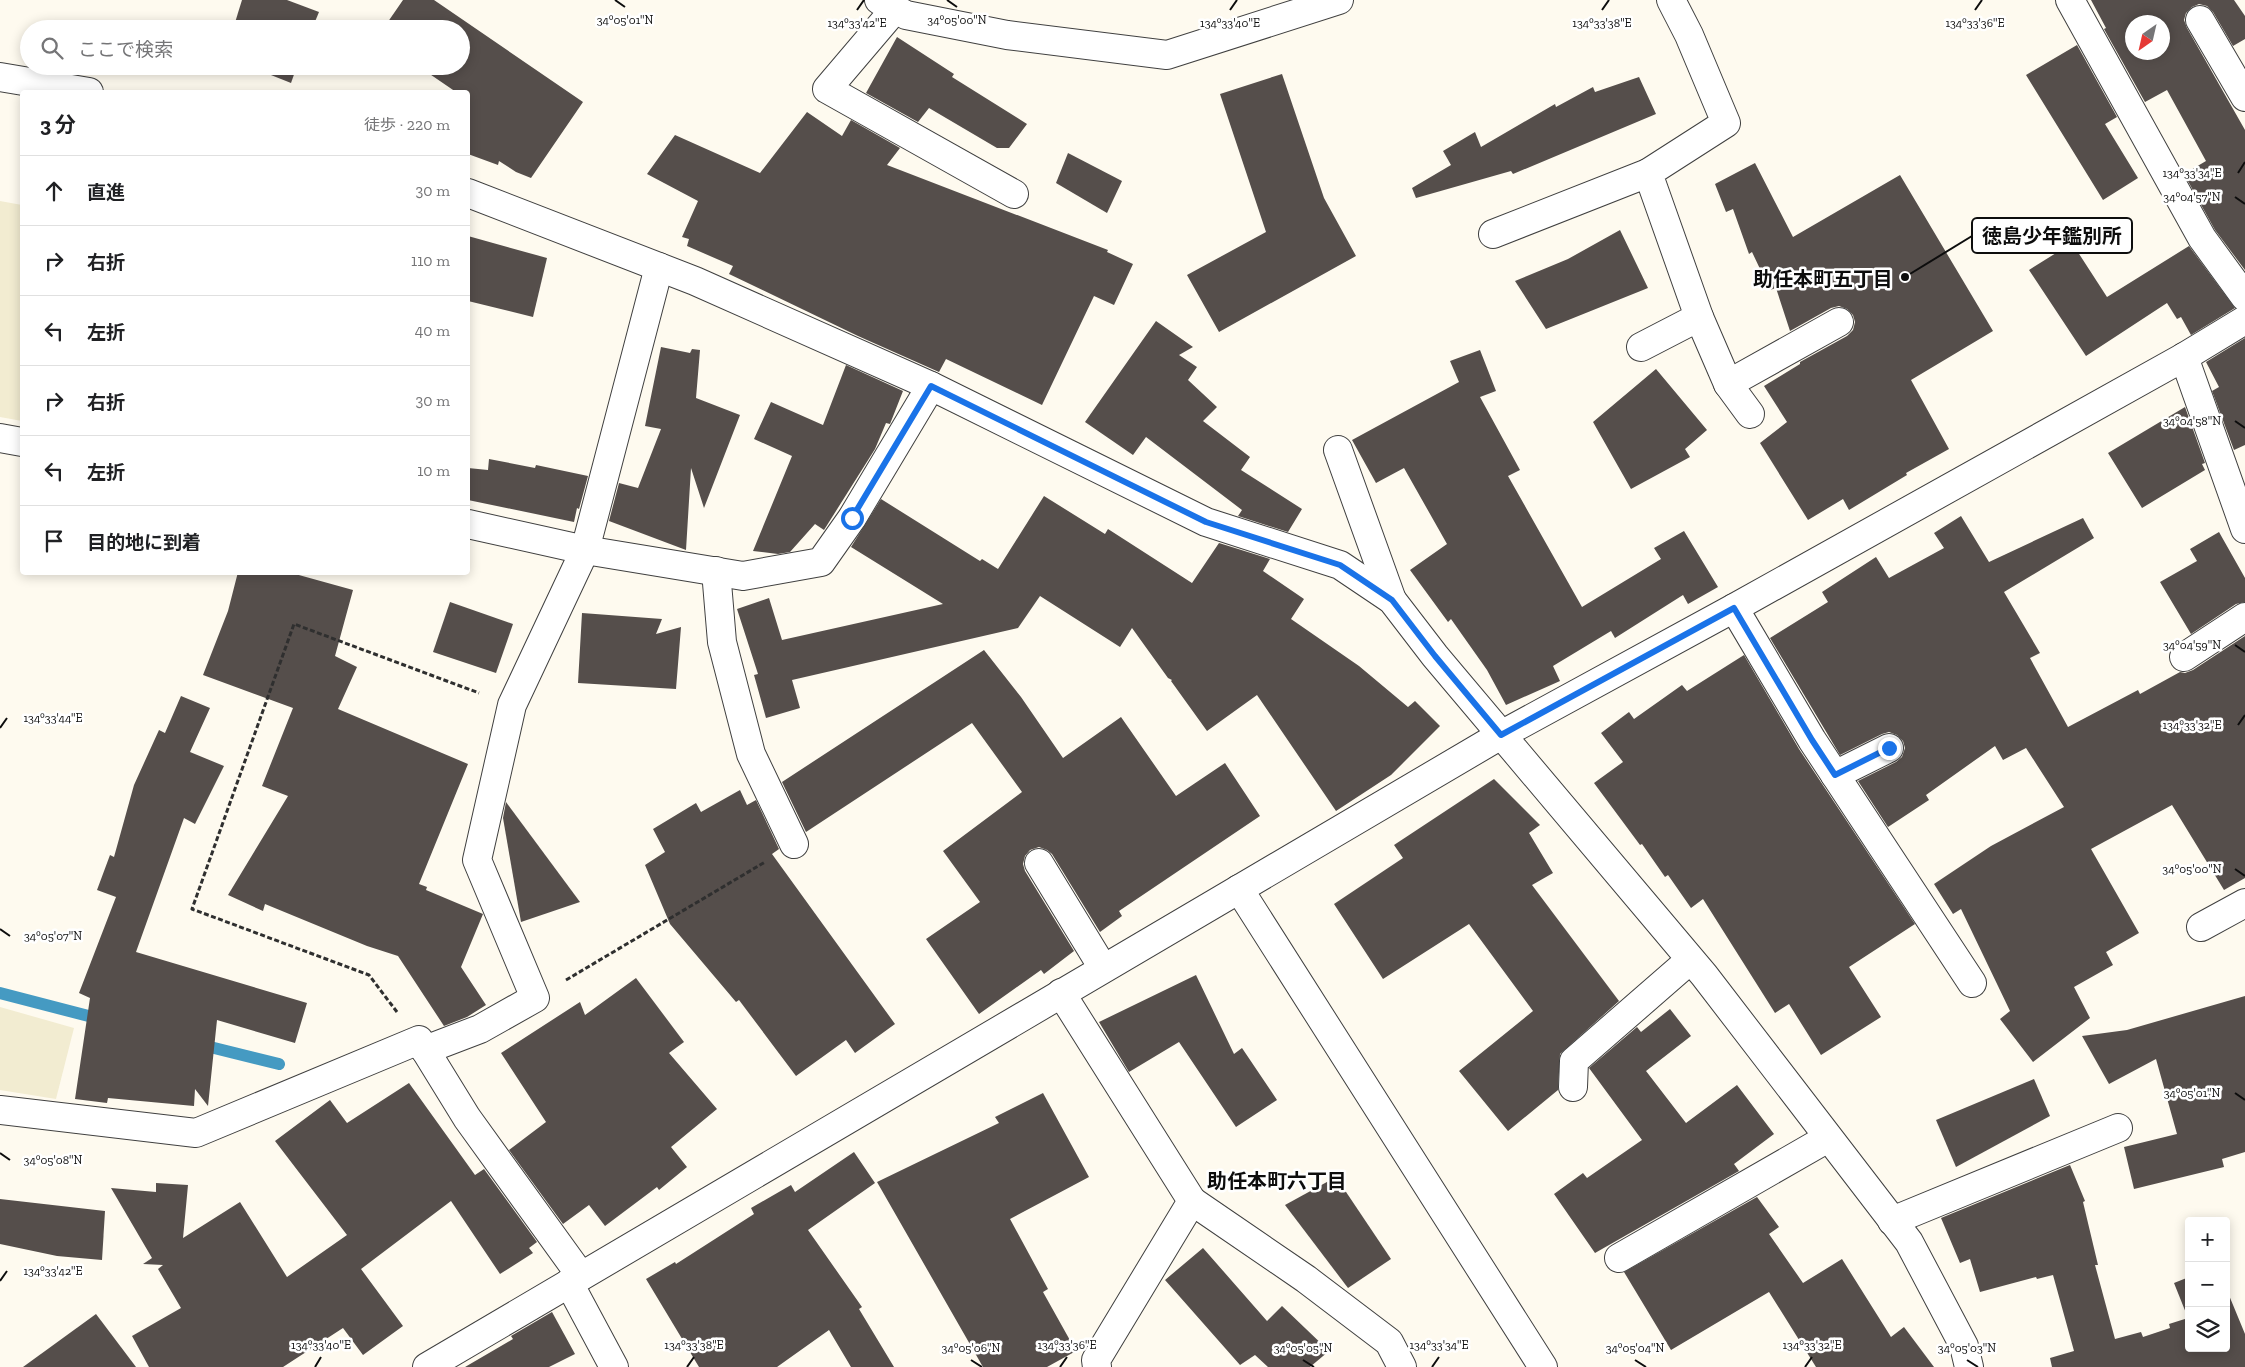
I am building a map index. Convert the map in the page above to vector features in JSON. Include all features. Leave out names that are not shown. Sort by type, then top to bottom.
[{"type":"street","points":[[1014,194],[827,89],[887,4],[906,15],[1007,35],[1167,55],[1338,0]]},
{"type":"street","points":[[1493,234],[1648,173],[1726,123],[1689,35],[1671,0]]},
{"type":"street","points":[[2070,0],[2202,238],[2245,297]]},
{"type":"street","points":[[2200,20],[2245,97]]},
{"type":"street","points":[[0,77],[77,90]]},
{"type":"street","points":[[1648,173],[1699,317],[1728,384],[1750,414]]},
{"type":"street","points":[[470,193],[695,281],[931,386],[1206,522],[1340,565],[1392,600]]},
{"type":"street","points":[[0,1110],[196,1134],[422,1045],[480,1029],[535,998],[478,860],[512,705],[585,550],[659,267]]},
{"type":"street","points":[[1641,346],[1699,317]]},
{"type":"street","points":[[427,1367],[1501,735],[1734,608],[2184,357],[2245,320]]},
{"type":"street","points":[[1728,384],[1839,322]]},
{"type":"street","points":[[2184,357],[2245,528]]},
{"type":"street","points":[[470,524],[585,550],[743,576],[821,562],[852,518],[931,386]]},
{"type":"street","points":[[0,438],[20,442]]},
{"type":"street","points":[[1338,450],[1392,600],[1435,656],[1690,960],[1909,1242],[1964,1346],[1970,1367]]},
{"type":"street","points":[[716,571],[722,642],[751,754],[794,844]]},
{"type":"street","points":[[1734,608],[1812,740],[1972,983]]},
{"type":"street","points":[[2184,657],[2245,617]]},
{"type":"street","points":[[1835,775],[1889,748]]},
{"type":"street","points":[[1039,863],[1103,968]]},
{"type":"street","points":[[1239,889],[1542,1367]]},
{"type":"street","points":[[2201,927],[2245,903]]},
{"type":"street","points":[[1574,1087],[1574,1060],[1690,960]]},
{"type":"street","points":[[1061,993],[1192,1201],[1306,1279],[1389,1342],[1402,1367]]},
{"type":"street","points":[[422,1045],[575,1280],[614,1367]]},
{"type":"street","points":[[1892,1221],[2118,1128]]},
{"type":"street","points":[[1619,1258],[1828,1138]]},
{"type":"street","points":[[1093,1365],[1192,1201]]},
{"type":"path","points":[[422,1045],[369,975],[192,909],[294,624],[512,705]]},
{"type":"path","points":[[535,998],[794,844]]},
{"type":"shaded area","points":[[0,201],[20,205],[20,421],[0,417]]},
{"type":"shaded area","points":[[0,1007],[74,1028],[56,1099],[0,1090]]},
{"type":"building","points":[[242,0],[287,0],[319,12],[316,20],[236,20]]},
{"type":"building","points":[[403,0],[434,0],[463,20],[389,20]]},
{"type":"building","points":[[2091,0],[2234,0],[2245,16],[2245,39],[2233,46],[2213,12],[2207,6],[2199,4],[2192,7],[2186,13],[2184,20],[2245,130],[2245,270],[2215,230],[2184,174],[2206,161],[2167,90],[2145,102],[2104,29],[2106,28]]},
{"type":"building","points":[[470,25],[583,102],[531,178],[516,172],[499,161],[498,165],[470,155],[470,90],[453,90],[431,75],[470,75]]},
{"type":"building","points":[[897,37],[954,74],[952,77],[1027,124],[1009,148],[997,148],[929,108],[918,122],[866,93]]},
{"type":"building","points":[[2077,45],[2117,117],[2105,124],[2138,178],[2103,200],[2026,75]]},
{"type":"building","points":[[1282,74],[1324,198],[1356,256],[1219,332],[1187,275],[1266,232],[1220,94]]},
{"type":"building","points":[[271,75],[294,75],[291,83]]},
{"type":"building","points":[[1639,77],[1656,114],[1513,174],[1511,171],[1416,198],[1412,188],[1451,165],[1443,151],[1475,132],[1481,147],[1555,104],[1556,107],[1593,87],[1595,92]]},
{"type":"building","points":[[807,112],[842,136],[851,120],[900,148],[887,165],[1108,250],[1107,252],[1133,264],[1114,305],[1094,296],[1042,405],[946,359],[939,372],[858,336],[729,274],[733,266],[687,246],[689,239],[682,237],[698,201],[647,174],[675,135],[760,173]]},
{"type":"building","points":[[1068,153],[1122,181],[1107,213],[1056,183]]},
{"type":"building","points":[[1755,163],[1793,237],[1900,175],[1993,331],[1911,380],[1949,449],[1906,473],[1907,475],[1849,510],[1843,499],[1808,520],[1760,443],[1787,422],[1764,386],[1800,364],[1800,362],[1847,336],[1853,330],[1855,322],[1853,315],[1847,309],[1839,306],[1831,308],[1790,331],[1776,288],[1770,290],[1752,252],[1749,254],[1733,209],[1726,212],[1715,184]]},
{"type":"building","points":[[1620,230],[1648,288],[1546,329],[1515,281],[1568,259]]},
{"type":"building","points":[[470,237],[547,258],[533,317],[470,301]]},
{"type":"building","points":[[2072,243],[2107,297],[2189,246],[2235,308],[2191,335],[2181,317],[2177,319],[2167,303],[2086,356],[2029,270]]},
{"type":"building","points":[[1156,321],[1193,347],[1179,355],[1197,367],[1188,380],[1217,407],[1203,421],[1250,457],[1241,470],[1302,509],[1288,532],[1238,516],[1242,510],[1146,437],[1133,455],[1085,422]]},
{"type":"building","points":[[2245,338],[2245,445],[2234,450],[2212,391],[2219,387],[2206,362]]},
{"type":"building","points":[[661,347],[690,353],[692,349],[700,350],[696,398],[740,415],[704,508],[691,468],[686,550],[609,521],[619,483],[638,488],[661,429],[645,426]]},
{"type":"building","points":[[1480,350],[1496,391],[1480,397],[1520,470],[1508,476],[1582,607],[1661,559],[1654,548],[1684,531],[1718,587],[1688,604],[1683,595],[1615,638],[1611,631],[1553,666],[1560,681],[1506,705],[1487,670],[1451,619],[1448,622],[1410,570],[1447,544],[1404,468],[1376,483],[1352,440],[1459,382],[1450,361]]},
{"type":"building","points":[[846,365],[903,391],[890,424],[886,423],[875,449],[824,530],[815,524],[790,552],[778,554],[753,551],[792,456],[754,439],[771,402],[823,425]]},
{"type":"building","points":[[1656,369],[1707,430],[1685,449],[1690,457],[1631,489],[1593,422]]},
{"type":"building","points":[[2185,407],[2205,463],[2202,464],[2205,470],[2142,508],[2108,453]]},
{"type":"building","points":[[489,459],[535,468],[536,465],[588,476],[574,522],[470,500],[470,468],[488,470]]},
{"type":"building","points":[[1044,496],[1105,534],[1108,529],[1192,583],[1219,543],[1270,559],[1263,571],[1304,599],[1291,619],[1359,666],[1408,707],[1415,701],[1440,726],[1391,775],[1336,811],[1257,695],[1207,731],[1172,680],[1168,678],[1132,628],[1120,647],[1040,596],[1018,628],[792,680],[800,708],[766,718],[754,675],[758,674],[737,609],[769,598],[782,640],[943,604],[851,547],[881,499],[980,561],[982,559],[998,569]]},
{"type":"building","points":[[1961,516],[1989,562],[2083,518],[2094,538],[2004,592],[2040,653],[2030,658],[2068,727],[2138,690],[2140,694],[2180,672],[2185,673],[2193,670],[2245,636],[2245,878],[2224,890],[2172,805],[2091,849],[2139,933],[2106,952],[2113,965],[2074,987],[2090,1018],[2033,1062],[2000,1019],[2010,1011],[1961,909],[1953,914],[1934,884],[1991,846],[2064,807],[2026,748],[2003,760],[1995,746],[1926,795],[1929,800],[1888,827],[1858,781],[1896,762],[1902,757],[1905,748],[1903,741],[1897,735],[1889,732],[1840,755],[1770,638],[1828,602],[1822,592],[1876,557],[1889,578],[1944,548],[1934,533]]},
{"type":"building","points":[[2219,532],[2245,578],[2245,602],[2236,604],[2191,634],[2160,582],[2197,561],[2190,549]]},
{"type":"building","points":[[237,575],[299,575],[353,590],[335,656],[357,667],[338,709],[468,764],[419,884],[427,887],[426,890],[483,914],[461,967],[486,1005],[467,1017],[444,1026],[398,956],[367,946],[265,904],[263,911],[228,895],[288,796],[262,786],[293,708],[203,675],[228,611]]},
{"type":"building","points":[[450,602],[513,624],[496,673],[433,652]]},
{"type":"building","points":[[582,613],[662,619],[656,634],[681,627],[676,689],[578,683]]},
{"type":"building","points":[[984,650],[1021,697],[1063,758],[1121,717],[1176,796],[1225,763],[1260,816],[1119,911],[1122,916],[1100,932],[1052,854],[1039,847],[1030,850],[1025,856],[1023,864],[1025,871],[1074,951],[1044,974],[1041,970],[979,1014],[926,939],[980,902],[943,851],[1022,792],[972,723],[806,832],[782,782]]},
{"type":"building","points":[[1744,655],[1799,749],[1915,924],[1849,967],[1881,1017],[1821,1055],[1789,1004],[1775,1013],[1703,899],[1691,908],[1668,875],[1665,877],[1642,844],[1640,845],[1594,783],[1623,762],[1601,733],[1629,712],[1634,719],[1682,685],[1687,691]]},
{"type":"building","points":[[181,696],[210,708],[190,752],[224,766],[195,824],[184,818],[136,952],[307,1003],[295,1043],[217,1020],[208,1106],[195,1089],[194,1106],[108,1098],[107,1103],[75,1099],[90,998],[79,993],[116,897],[97,890],[110,855],[114,857],[134,785],[159,730],[165,733]]},
{"type":"building","points":[[1494,779],[1540,825],[1529,833],[1553,873],[1532,885],[1619,1001],[1560,1054],[1558,1090],[1508,1131],[1459,1071],[1533,1011],[1469,924],[1383,979],[1334,904],[1403,858],[1394,845]]},
{"type":"building","points":[[740,790],[747,805],[756,800],[779,849],[772,854],[895,1024],[855,1053],[846,1040],[796,1076],[739,1000],[736,1002],[670,924],[645,865],[665,852],[653,829],[696,803],[701,812]]},
{"type":"building","points":[[506,802],[580,902],[521,922],[503,818]]},
{"type":"building","points":[[1196,975],[1234,1054],[1242,1048],[1277,1100],[1236,1127],[1179,1042],[1129,1072],[1099,1022]]},
{"type":"building","points":[[636,978],[684,1042],[669,1053],[717,1109],[671,1147],[687,1167],[659,1190],[657,1187],[605,1226],[589,1205],[563,1224],[509,1150],[546,1122],[501,1053],[580,1002],[585,1015]]},
{"type":"building","points":[[2245,996],[2245,1152],[2222,1159],[2224,1167],[2134,1189],[2124,1147],[2177,1134],[2156,1059],[2109,1084],[2082,1036],[2127,1030]]},
{"type":"building","points":[[1670,1009],[1691,1036],[1646,1071],[1686,1123],[1737,1085],[1774,1134],[1734,1164],[1739,1171],[1595,1253],[1554,1194],[1583,1173],[1587,1178],[1642,1140],[1589,1068],[1637,1027],[1641,1032]]},
{"type":"building","points":[[2034,1079],[2050,1116],[1956,1167],[1936,1120]]},
{"type":"building","points":[[409,1083],[475,1175],[484,1169],[537,1242],[529,1248],[533,1253],[500,1274],[451,1201],[361,1269],[403,1326],[363,1355],[343,1328],[283,1367],[149,1367],[132,1336],[181,1308],[158,1269],[163,1265],[143,1264],[152,1258],[111,1188],[156,1192],[156,1183],[188,1185],[183,1238],[240,1202],[287,1277],[347,1235],[275,1141],[330,1100],[347,1123]]},
{"type":"building","points":[[1043,1093],[1089,1177],[1010,1219],[1048,1289],[1043,1292],[1076,1351],[1047,1367],[983,1367],[877,1182],[999,1123],[995,1117]]},
{"type":"building","points":[[854,1152],[875,1183],[808,1230],[862,1307],[859,1309],[894,1367],[851,1367],[829,1330],[777,1367],[699,1367],[646,1279],[675,1262],[676,1264],[754,1214],[751,1208],[791,1185],[795,1192]]},
{"type":"building","points":[[2070,1165],[2085,1201],[2083,1202],[2098,1265],[2095,1265],[2115,1339],[2141,1332],[2143,1337],[2170,1328],[2169,1324],[2185,1319],[2185,1352],[2230,1352],[2230,1298],[2245,1334],[2245,1367],[2052,1367],[2050,1358],[2074,1351],[2053,1275],[2037,1279],[2036,1277],[1980,1292],[1970,1259],[1960,1263],[1941,1218]]},
{"type":"building","points":[[1336,1177],[1391,1259],[1348,1288],[1285,1205]]},
{"type":"building","points":[[1757,1197],[1779,1227],[1769,1234],[1803,1283],[1842,1259],[1891,1337],[1904,1327],[1934,1367],[1816,1367],[1769,1292],[1671,1350],[1624,1272]]},
{"type":"building","points":[[0,1199],[105,1211],[102,1260],[57,1256],[0,1244]]},
{"type":"building","points":[[1203,1248],[1267,1321],[1282,1306],[1329,1351],[1310,1367],[1268,1367],[1255,1355],[1240,1365],[1165,1280]]},
{"type":"building","points":[[2185,1279],[2185,1310],[2174,1283]]},
{"type":"building","points":[[552,1312],[575,1354],[549,1367],[465,1367],[513,1339],[511,1336]]},
{"type":"building","points":[[96,1314],[136,1367],[23,1367]]},
{"type":"waterway","points":[[0,993],[104,1020]]},
{"type":"waterway","points":[[198,1044],[279,1064]]},
{"type":"place","name":"徳島少年鑑別所","points":[[1905,277]]},
{"type":"district","name":"助任本町五丁目","points":[[1823,279]]},
{"type":"district","name":"助任本町六丁目","points":[[1277,1181]]},
{"type":"route","points":[[852,518],[931,386],[1206,522],[1340,565],[1392,600],[1435,656],[1501,735],[1734,608],[1812,740],[1835,775],[1889,748]]}]
